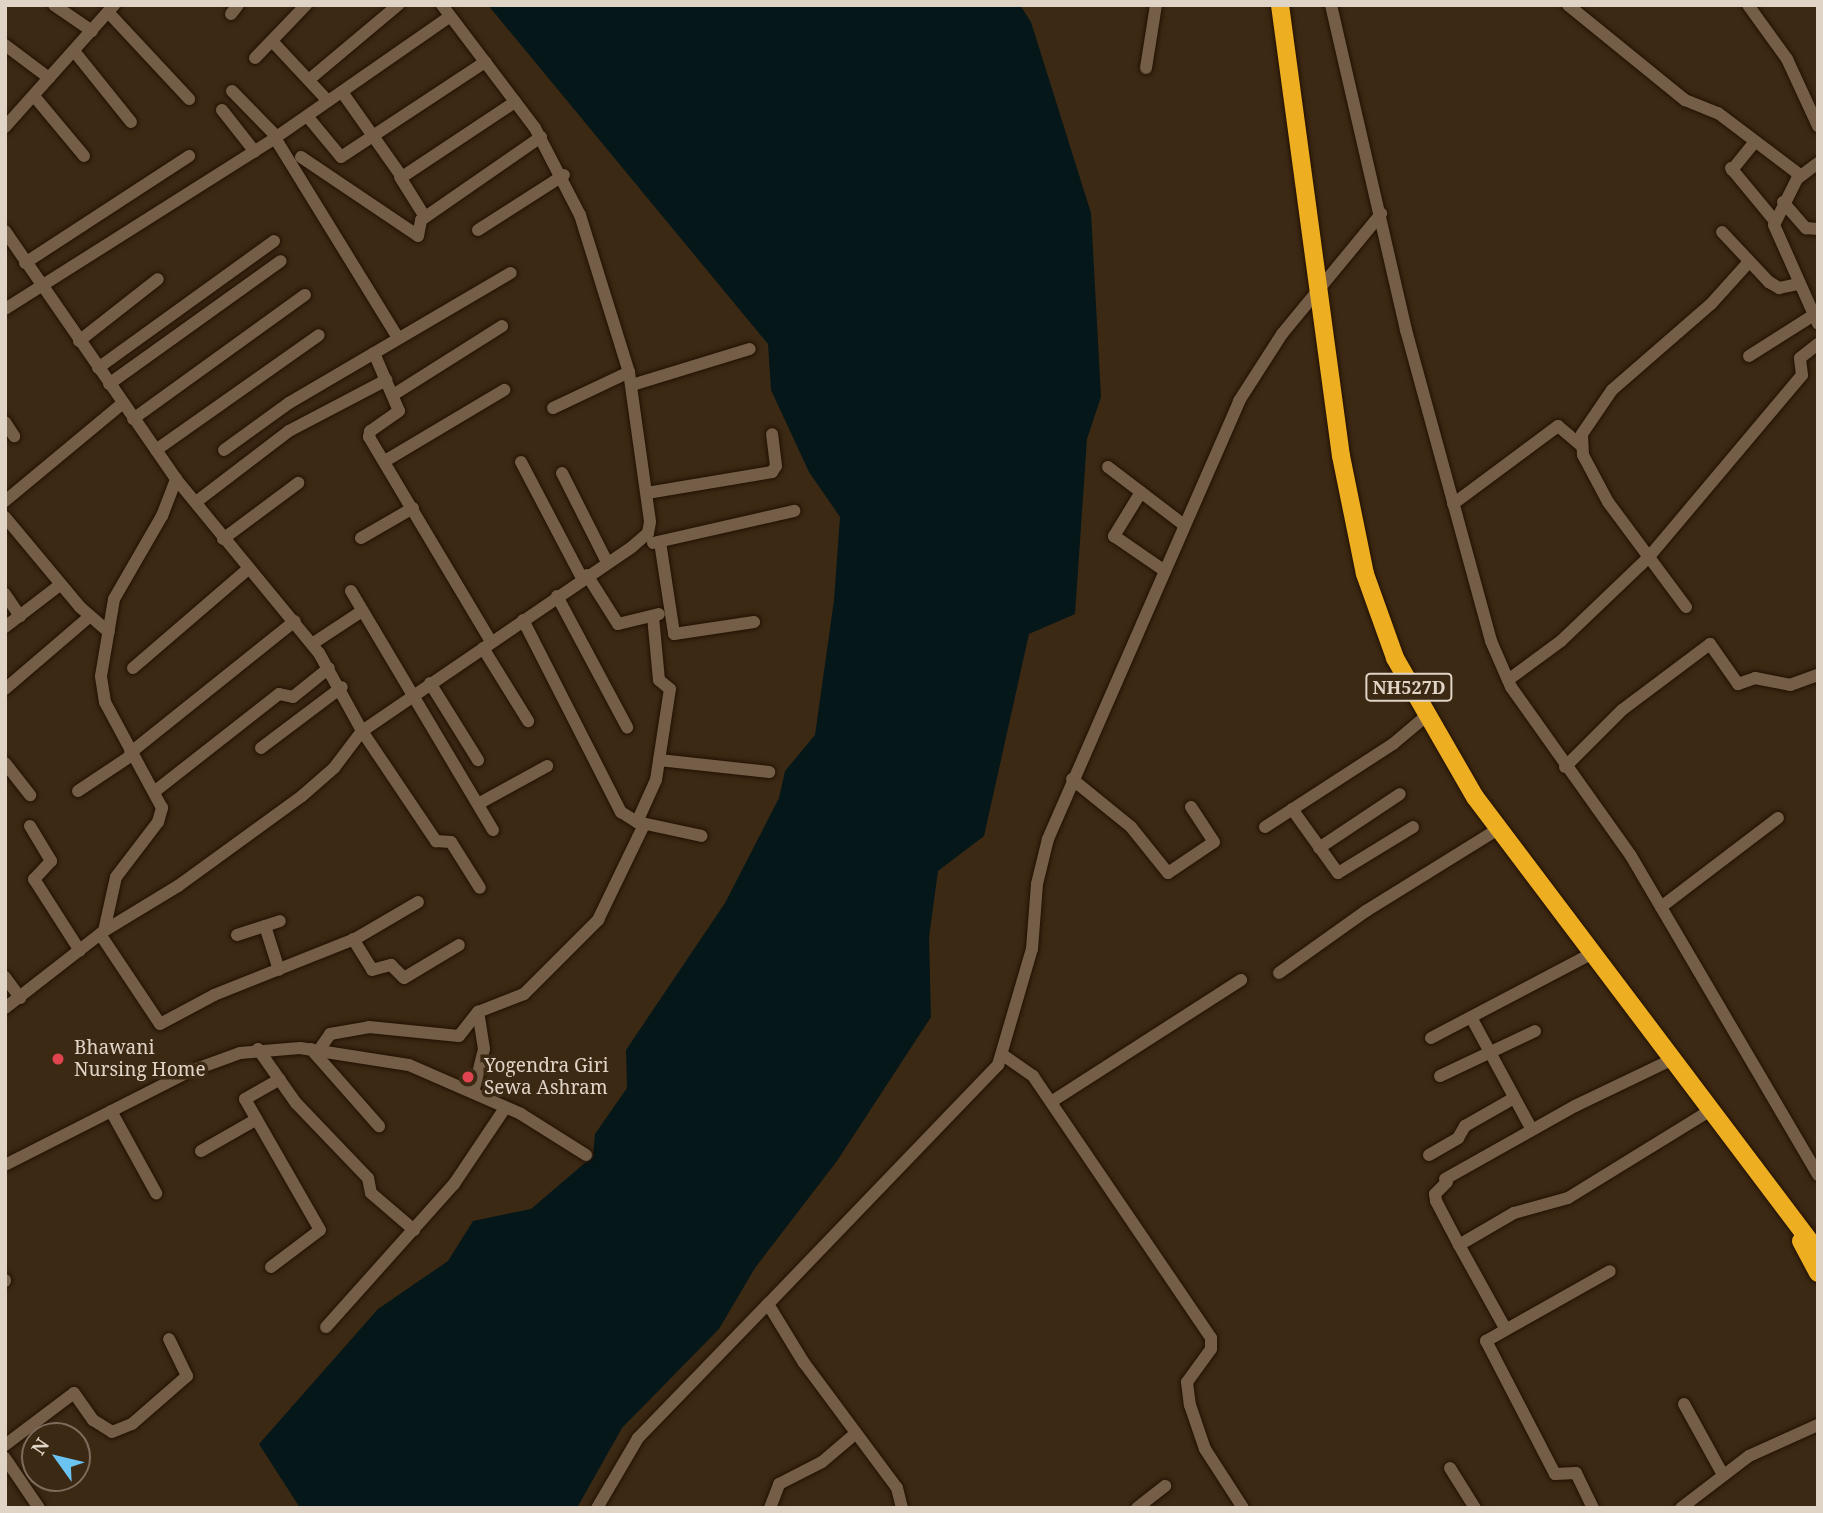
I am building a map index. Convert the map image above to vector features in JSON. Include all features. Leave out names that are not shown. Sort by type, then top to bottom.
[{"type":"highway","name":"NH527D","points":[[1280,5],[1319,292],[1359,553],[1382,629],[1425,717],[1498,829],[1815,1247]]},
{"type":"highway","points":[[1791,1218],[1818,1273]]},
{"type":"street","points":[[54,5],[92,31]]},
{"type":"street","points":[[255,58],[306,5]]},
{"type":"street","points":[[311,78],[398,5]]},
{"type":"street","points":[[5,1008],[102,933],[178,886],[302,796],[334,768],[362,731],[584,577],[632,547],[650,528],[648,493],[631,379],[564,175],[541,137],[442,5]]},
{"type":"street","points":[[1146,68],[1156,5]]},
{"type":"street","points":[[1331,5],[1453,504],[1491,641],[1508,680],[1661,907],[1818,1175]]},
{"type":"street","points":[[1568,5],[1685,100],[1718,113],[1754,143],[1800,175]]},
{"type":"street","points":[[1748,5],[1787,59],[1818,126]]},
{"type":"street","points":[[5,127],[111,9],[189,99]]},
{"type":"street","points":[[5,309],[255,152],[449,17]]},
{"type":"street","points":[[272,41],[311,78],[328,101]]},
{"type":"street","points":[[5,45],[49,78]]},
{"type":"street","points":[[74,51],[131,122]]},
{"type":"street","points":[[307,116],[340,157],[485,62]]},
{"type":"street","points":[[232,91],[276,138],[398,338]]},
{"type":"street","points":[[342,92],[425,218]]},
{"type":"street","points":[[34,96],[85,156]]},
{"type":"street","points":[[400,177],[515,102]]},
{"type":"street","points":[[222,110],[255,152]]},
{"type":"street","points":[[301,157],[418,236],[425,218],[541,137]]},
{"type":"street","points":[[1749,356],[1815,320],[1774,220],[1731,169],[1754,143]]},
{"type":"street","points":[[25,263],[189,156]]},
{"type":"street","points":[[1774,220],[1800,175],[1818,163]]},
{"type":"street","points":[[478,230],[564,175]]},
{"type":"street","points":[[1783,202],[1808,229],[1818,229]]},
{"type":"street","points":[[597,1508],[638,1437],[990,1077],[1003,1055],[1032,949],[1040,868],[1072,779],[1184,524],[1255,371],[1381,214]]},
{"type":"street","points":[[5,231],[40,286],[176,479],[248,569],[295,621],[329,668],[342,687],[362,731],[436,841],[451,842],[480,888]]},
{"type":"street","points":[[1722,232],[1746,264],[1779,288],[1798,284]]},
{"type":"street","points":[[98,368],[274,241]]},
{"type":"street","points":[[109,384],[281,261]]},
{"type":"street","points":[[1581,445],[1589,420],[1612,390],[1711,304],[1746,264]]},
{"type":"street","points":[[224,450],[398,338],[510,272]]},
{"type":"street","points":[[79,341],[158,279]]},
{"type":"street","points":[[133,419],[305,295]]},
{"type":"street","points":[[393,395],[502,326]]},
{"type":"street","points":[[156,450],[319,335]]},
{"type":"street","points":[[1508,680],[1561,641],[1648,558],[1802,375],[1800,358],[1818,344]]},
{"type":"street","points":[[552,408],[631,379],[750,349]]},
{"type":"street","points":[[374,353],[399,412],[368,432],[413,508],[528,721]]},
{"type":"street","points":[[196,502],[252,458],[307,421],[386,380]]},
{"type":"street","points":[[385,461],[504,390]]},
{"type":"street","points":[[5,501],[122,404]]},
{"type":"street","points":[[5,422],[14,436]]},
{"type":"street","points":[[1453,504],[1558,426],[1581,445],[1608,502],[1686,607]]},
{"type":"street","points":[[648,493],[772,472],[776,466],[772,434]]},
{"type":"street","points":[[239,439],[252,458]]},
{"type":"street","points":[[521,462],[584,577],[618,624],[670,612]]},
{"type":"street","points":[[1108,467],[1184,524]]},
{"type":"street","points":[[562,473],[607,562]]},
{"type":"street","points":[[176,479],[162,516],[114,599],[101,688],[131,754],[154,792],[161,814],[116,877],[102,933],[160,1024],[214,995],[354,939],[418,902]]},
{"type":"street","points":[[223,539],[298,483]]},
{"type":"street","points":[[1141,492],[1114,537],[1165,571]]},
{"type":"street","points":[[361,538],[413,508]]},
{"type":"street","points":[[632,547],[794,511]]},
{"type":"street","points":[[5,517],[60,585],[89,617],[109,632]]},
{"type":"street","points":[[660,542],[675,635],[754,622]]},
{"type":"street","points":[[133,668],[248,569]]},
{"type":"street","points":[[5,627],[60,585]]},
{"type":"street","points":[[351,591],[493,830]]},
{"type":"street","points":[[5,594],[20,616]]},
{"type":"street","points":[[557,596],[627,727]]},
{"type":"street","points":[[312,644],[362,611]]},
{"type":"street","points":[[315,1050],[330,1034],[369,1027],[459,1036],[478,1012],[531,990],[587,933],[607,907],[641,824],[659,760],[670,689],[660,681],[653,616]]},
{"type":"street","points":[[5,689],[89,617]]},
{"type":"street","points":[[523,620],[613,799],[641,824],[702,836]]},
{"type":"street","points":[[78,791],[131,754],[295,621]]},
{"type":"street","points":[[1565,767],[1622,710],[1710,643],[1738,684],[1755,678],[1790,685],[1818,675]]},
{"type":"street","points":[[154,792],[279,694],[291,698],[329,668]]},
{"type":"street","points":[[430,683],[478,760]]},
{"type":"street","points":[[261,748],[342,687]]},
{"type":"street","points":[[1265,827],[1394,744],[1425,717]]},
{"type":"street","points":[[659,760],[769,772]]},
{"type":"street","points":[[5,763],[30,795]]},
{"type":"street","points":[[478,804],[547,766]]},
{"type":"street","points":[[1072,779],[1131,827],[1168,873],[1214,842],[1191,807]]},
{"type":"street","points":[[1319,848],[1400,794]]},
{"type":"street","points":[[1292,809],[1339,873],[1413,827]]},
{"type":"street","points":[[1661,907],[1778,818]]},
{"type":"street","points":[[30,826],[51,862],[33,879],[80,951]]},
{"type":"street","points":[[1279,973],[1366,911],[1498,829]]},
{"type":"street","points":[[237,935],[280,921]]},
{"type":"street","points":[[265,926],[279,971]]},
{"type":"street","points":[[354,939],[372,970],[391,965],[404,978],[459,946]]},
{"type":"street","points":[[1431,1038],[1472,1019],[1593,953]]},
{"type":"street","points":[[5,977],[20,998]]},
{"type":"street","points":[[1051,1102],[1241,980]]},
{"type":"street","points":[[474,1089],[484,1049],[478,1012]]},
{"type":"street","points":[[1472,1019],[1532,1130]]},
{"type":"street","points":[[1440,1076],[1535,1031]]},
{"type":"street","points":[[258,1049],[280,1079],[368,1178],[372,1195],[414,1230]]},
{"type":"street","points":[[5,1165],[188,1072],[258,1049],[315,1050],[409,1065],[474,1089],[586,1155]]},
{"type":"street","points":[[315,1050],[379,1126]]},
{"type":"street","points":[[1003,1055],[1025,1068],[1051,1102],[1211,1338],[1211,1349],[1190,1375],[1188,1398],[1205,1449],[1242,1507]]},
{"type":"street","points":[[1505,1328],[1436,1201],[1435,1194],[1446,1181],[1532,1130],[1673,1059]]},
{"type":"street","points":[[271,1267],[320,1228],[246,1097],[280,1079]]},
{"type":"street","points":[[1429,1155],[1458,1138],[1465,1126],[1514,1098]]},
{"type":"street","points":[[326,1327],[454,1184],[505,1108]]},
{"type":"street","points":[[1459,1245],[1514,1213],[1568,1198],[1711,1110]]},
{"type":"street","points":[[111,1111],[156,1193]]},
{"type":"street","points":[[201,1151],[257,1119]]},
{"type":"street","points":[[1593,1508],[1576,1473],[1555,1474],[1487,1346],[1488,1337],[1610,1271]]},
{"type":"street","points":[[768,1304],[905,1506]]},
{"type":"street","points":[[5,1445],[72,1393],[94,1421],[112,1432],[132,1424],[187,1376],[169,1339]]},
{"type":"street","points":[[1684,1404],[1723,1475]]},
{"type":"street","points":[[1681,1508],[1754,1452],[1818,1425]]},
{"type":"street","points":[[770,1508],[779,1484],[822,1462],[855,1434]]},
{"type":"street","points":[[5,1458],[39,1508]]},
{"type":"street","points":[[1450,1468],[1475,1508]]},
{"type":"street","points":[[1137,1508],[1165,1486]]},
{"type":"shaded area","points":[[488,5],[1020,5],[1031,22],[1091,213],[1101,397],[1087,439],[1075,614],[1029,634],[984,836],[938,871],[929,937],[931,1017],[837,1161],[755,1268],[719,1329],[622,1428],[577,1508],[300,1508],[259,1444],[378,1309],[448,1261],[473,1221],[531,1209],[593,1156],[595,1134],[627,1088],[626,1050],[725,903],[779,798],[785,771],[815,735],[834,600],[840,517],[809,472],[771,390],[768,344]]},
{"type":"place","name":"Bhawani Nursing Home","points":[[58,1059]]},
{"type":"place","name":"Yogendra Giri Sewa Ashram","points":[[468,1077]]}]
